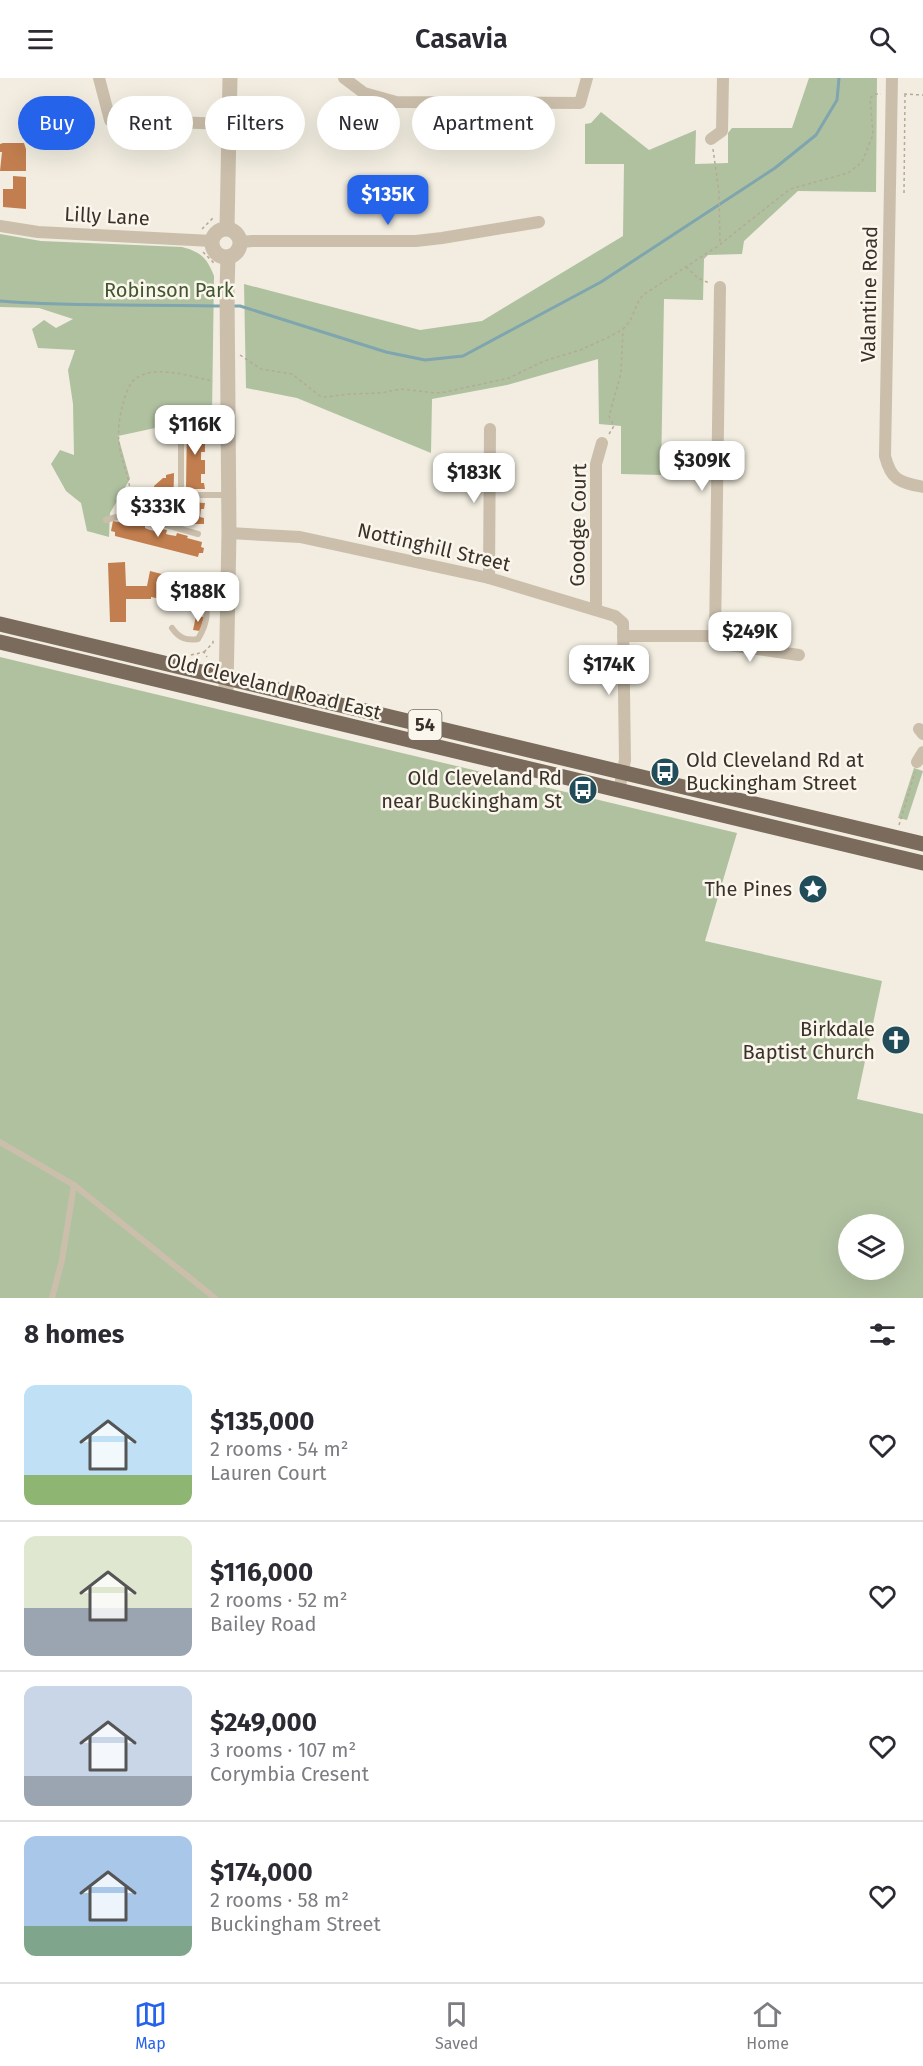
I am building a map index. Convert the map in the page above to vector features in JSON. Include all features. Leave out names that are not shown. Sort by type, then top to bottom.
[{"type":"main road","name":"Old Cleveland Road East","points":[[0,624],[923,844]]},
{"type":"main road","name":"Old Cleveland Road East","points":[[0,642],[923,863]]},
{"type":"street","points":[[99,78],[110,120],[205,123]]},
{"type":"street","points":[[230,78],[230,96]]},
{"type":"street","points":[[344,78],[364,93],[396,102],[580,103],[587,78]]},
{"type":"street","points":[[711,139],[722,131],[723,78]]},
{"type":"street","name":"Valantine Road","points":[[892,78],[885,456],[889,471],[903,483],[923,487]]},
{"type":"street","points":[[227,228],[229,150]]},
{"type":"street","points":[[241,243],[252,241],[416,241],[539,222]]},
{"type":"street","name":"Lilly Lane","points":[[0,225],[38,232],[206,241]]},
{"type":"street","points":[[226,695],[229,533],[226,289],[222,261],[206,241],[227,228]]},
{"type":"street","points":[[222,261],[236,253],[241,243],[238,234],[227,228]]},
{"type":"street","points":[[715,636],[720,287]]},
{"type":"street","points":[[489,578],[490,429]]},
{"type":"street","name":"Goodge Court","points":[[596,609],[596,464],[602,443]]},
{"type":"street","name":"Nottinghill Street","points":[[229,533],[300,537],[489,578],[615,616],[623,630]]},
{"type":"street","points":[[620,790],[626,760],[623,630],[715,636],[729,645],[799,655]]},
{"type":"lane","points":[[180,528],[181,440]]},
{"type":"lane","points":[[181,495],[228,495]]},
{"type":"lane","points":[[106,520],[127,514],[198,534]]},
{"type":"lane","points":[[172,628],[177,636],[189,641],[198,639],[204,628],[207,612],[206,601],[200,593],[191,593]]},
{"type":"lane","points":[[0,1142],[74,1185],[215,1298]]},
{"type":"lane","points":[[52,1298],[63,1260],[74,1185]]},
{"type":"path","points":[[227,354],[242,355],[261,369],[292,374],[320,396],[326,397],[381,393],[400,389],[436,393],[508,378],[544,361],[580,350],[623,329],[644,295],[720,244],[790,189],[848,173],[861,162],[873,135],[870,98],[875,94],[923,95]]},
{"type":"path","points":[[904,193],[905,94]]},
{"type":"path","points":[[711,139],[719,193],[720,244]]},
{"type":"path","points":[[213,218],[200,231],[206,241],[199,249],[222,261]]},
{"type":"path","points":[[686,267],[698,278],[720,287]]},
{"type":"path","points":[[602,443],[614,426],[609,416],[621,373],[623,329]]},
{"type":"path","points":[[127,514],[131,494],[130,479],[119,447],[118,426],[125,398],[132,382],[156,372],[172,372],[215,382]]},
{"type":"path","points":[[899,826],[920,757]]},
{"type":"green space","points":[[809,78],[877,78],[876,192],[798,191],[744,241],[742,254],[708,255],[704,259],[703,300],[664,299],[661,475],[621,474],[621,426],[599,424],[598,359],[507,385],[432,399],[431,453],[297,398],[246,388],[244,284],[420,330],[482,321],[623,236],[624,164],[585,164],[585,124],[591,123],[601,112],[649,150],[696,130],[695,164],[728,163],[728,133],[732,128],[792,128]]},
{"type":"green space","name":"Robinson Park","points":[[0,234],[41,241],[182,247],[202,257],[214,276],[212,413],[192,414],[176,433],[155,428],[118,436],[130,479],[110,513],[109,537],[87,531],[81,503],[66,491],[51,464],[60,450],[74,455],[73,404],[68,370],[75,350],[38,348],[32,329],[44,320],[56,328],[73,319],[39,308],[0,307]]},
{"type":"green space","points":[[0,657],[737,833],[705,941],[882,981],[857,1099],[923,1114],[923,1298],[0,1298]]},
{"type":"green space","points":[[914,768],[923,771],[907,820],[898,818]]},
{"type":"building","points":[[18,143],[18,150],[26,150],[26,171],[0,171],[2,152],[0,152],[0,144]]},
{"type":"building","points":[[13,176],[26,177],[26,209],[3,207],[3,189],[13,189]]},
{"type":"building","points":[[194,420],[204,423],[204,434],[201,434],[201,439],[205,439],[205,452],[201,452],[201,460],[205,460],[205,474],[201,474],[201,483],[204,483],[205,489],[186,489],[187,425],[194,423]]},
{"type":"building","points":[[174,473],[173,517],[143,514],[150,495],[158,497],[158,492],[154,493],[154,486],[166,478],[166,475]]},
{"type":"building","points":[[186,502],[205,503],[200,517],[204,518],[204,524],[185,524]]},
{"type":"building","points":[[124,520],[130,521],[129,525],[134,526],[135,523],[150,530],[155,531],[156,528],[167,530],[166,534],[170,535],[176,536],[177,533],[188,536],[187,538],[202,542],[203,553],[199,553],[198,557],[115,536],[115,532],[111,531],[113,521],[123,523]]},
{"type":"building","points":[[125,562],[126,586],[147,586],[150,571],[181,579],[178,591],[173,590],[171,601],[151,597],[151,599],[126,599],[126,622],[110,622],[108,563]]},
{"type":"building","points":[[196,616],[204,617],[200,631],[193,630]]},
{"type":"waterway","points":[[233,306],[240,306],[386,352],[425,360],[463,356],[601,282],[775,168],[816,135],[837,100],[839,78]]},
{"type":"waterway","points":[[0,301],[84,305],[223,306]]},
{"type":"place","name":"Old Cleveland Rd at Buckingham Street","points":[[665,772]]},
{"type":"place","name":"Old Cleveland Rd near Buckingham St","points":[[583,790]]},
{"type":"place","name":"The Pines","points":[[813,889]]},
{"type":"place","name":"Birkdale Baptist Church","points":[[896,1040]]}]
